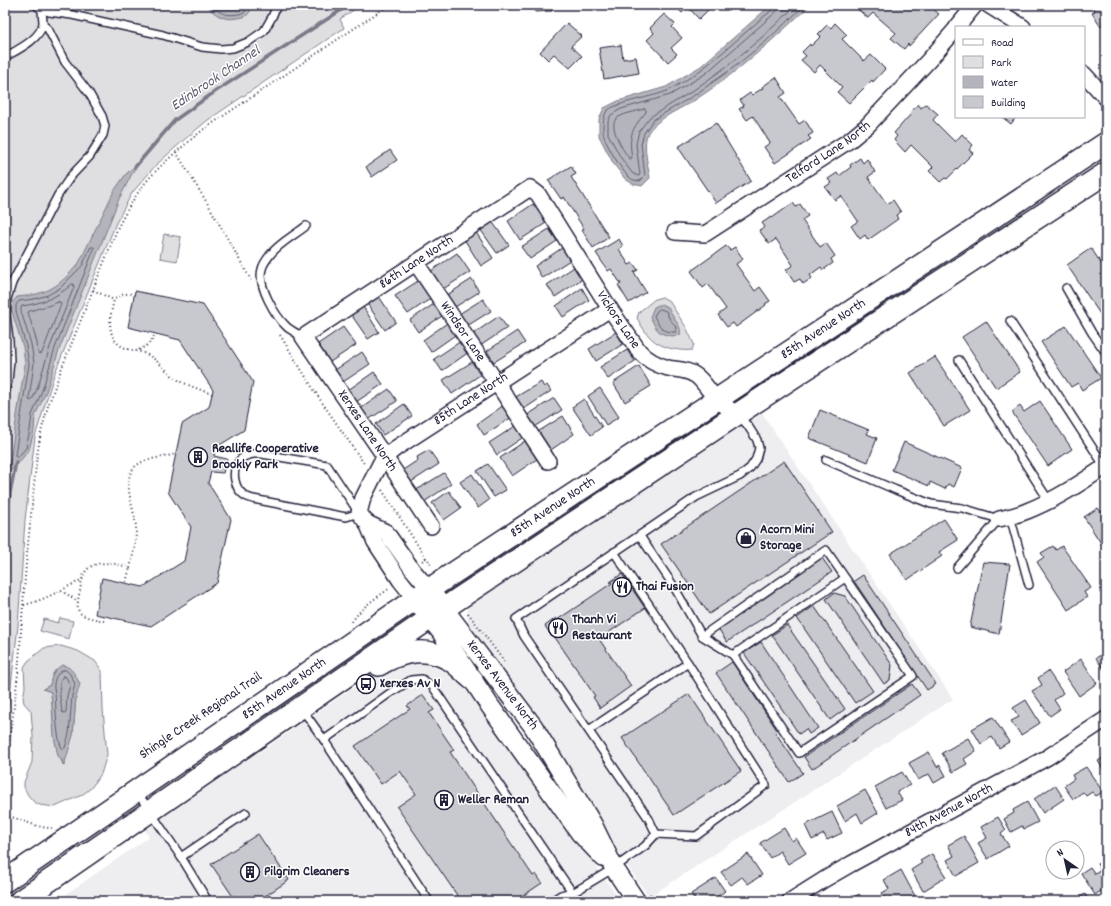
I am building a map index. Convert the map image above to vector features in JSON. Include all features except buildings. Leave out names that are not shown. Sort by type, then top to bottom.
[{"type":"main road","name":"85th Avenue North","points":[[5,881],[422,594],[1106,143]]},
{"type":"main road","name":"85th Avenue North","points":[[20,901],[437,613],[1106,172]]},
{"type":"main road","points":[[300,708],[336,696],[389,659],[400,654],[416,651],[438,654],[451,660],[472,679]]},
{"type":"street","name":"Telford Lane North","points":[[958,26],[974,5]]},
{"type":"street","points":[[988,5],[1021,26]]},
{"type":"street","name":"Telford Lane North","points":[[675,232],[705,234],[850,140],[868,125],[955,30]]},
{"type":"street","points":[[1085,75],[1106,98]]},
{"type":"street","name":"Vickors Lane","points":[[530,188],[538,194],[610,309],[644,357],[668,368],[678,369],[694,374],[717,399],[737,415]]},
{"type":"street","name":"86th Lane North","points":[[303,337],[530,188]]},
{"type":"street","name":"Windsor Lane","points":[[416,263],[548,461]]},
{"type":"street","name":"85th Lane North","points":[[363,518],[363,498],[385,457],[396,448],[610,309]]},
{"type":"street","name":"Xerxes Lane North","points":[[303,337],[431,526]]},
{"type":"street","points":[[1005,518],[1026,512],[1050,501],[1105,467]]},
{"type":"street","name":"Xerxes Avenue North","points":[[363,518],[375,542],[400,580],[422,594],[533,726],[593,824],[614,868],[636,901]]},
{"type":"street","name":"Xerxes Avenue North","points":[[437,613],[472,679],[580,834],[614,868]]},
{"type":"street","name":"84th Avenue North","points":[[790,901],[825,878],[850,864],[1048,757],[1106,719]]},
{"type":"lane","points":[[36,5],[49,12],[72,15],[163,35],[202,47],[221,49],[233,48],[248,42],[264,31],[278,5]]},
{"type":"lane","points":[[5,57],[33,40],[43,25],[42,8]]},
{"type":"lane","points":[[5,392],[8,381],[10,361],[6,307],[12,283],[58,195],[71,176],[90,156],[103,135],[104,126],[102,116],[89,93],[72,71],[48,29],[43,25]]},
{"type":"lane","points":[[303,337],[288,327],[277,316],[268,300],[262,284],[261,276],[262,268],[271,254],[306,226]]},
{"type":"lane","points":[[1066,288],[1092,333],[1106,353]]},
{"type":"lane","points":[[1010,321],[1105,467]]},
{"type":"lane","points":[[959,360],[1050,501]]},
{"type":"lane","points":[[656,834],[649,819],[524,636],[516,619],[696,497],[740,476],[750,468],[756,459],[759,448],[757,440],[748,426],[737,415]]},
{"type":"lane","points":[[253,454],[262,454],[327,465],[363,518],[346,517],[253,499],[244,495],[235,484],[234,474],[236,466],[245,456],[253,454]]},
{"type":"lane","points":[[826,460],[931,504],[962,508],[1005,518]]},
{"type":"lane","points":[[957,568],[1005,518]]},
{"type":"lane","points":[[1005,518],[1030,585]]},
{"type":"lane","points":[[640,536],[673,585],[702,636],[734,656],[799,753],[913,676],[826,550],[702,636]]},
{"type":"lane","points":[[614,552],[688,663],[766,785],[696,836],[656,834]]},
{"type":"lane","points":[[734,656],[845,578]]},
{"type":"lane","points":[[589,730],[688,663]]},
{"type":"lane","points":[[324,740],[390,693],[411,680],[422,679],[433,687],[572,892]]},
{"type":"lane","points":[[300,708],[324,740],[429,901]]},
{"type":"lane","points":[[136,791],[181,857],[208,901]]},
{"type":"lane","points":[[181,857],[246,813]]},
{"type":"lane","points":[[552,901],[561,895],[576,891],[614,868],[645,846],[656,834]]},
{"type":"path","points":[[5,772],[18,674],[37,455],[41,432],[48,406],[93,290],[111,244],[127,211],[154,173],[176,152],[204,129],[389,5]]},
{"type":"path","points":[[176,152],[252,280]]},
{"type":"path","points":[[93,290],[114,300]]},
{"type":"path","points":[[135,294],[127,293],[114,300],[110,322],[111,332],[115,340],[128,350],[138,351],[154,358],[174,377],[183,383],[212,394]]},
{"type":"path","points":[[138,351],[149,345],[155,333]]},
{"type":"path","points":[[279,334],[319,398],[426,558]]},
{"type":"path","points":[[126,582],[134,546],[136,527],[134,510],[128,486],[129,477],[134,468],[140,463],[157,457],[162,458],[176,454]]},
{"type":"path","points":[[104,621],[80,613],[78,608],[85,572],[96,564],[114,563],[130,568]]},
{"type":"path","points":[[23,605],[51,596],[83,579]]},
{"type":"path","points":[[351,622],[358,612],[364,607],[393,587]]},
{"type":"path","points":[[61,591],[78,602]]},
{"type":"path","points":[[5,810],[11,817]]},
{"type":"path","points":[[5,816],[42,827],[55,827]]},
{"type":"shaded area","points":[[760,410],[953,699],[649,897],[604,833],[567,763],[534,711],[468,622],[467,613],[469,604]]},
{"type":"shaded area","points":[[431,660],[459,676],[621,901],[56,901],[149,837],[141,825],[209,779],[261,751],[392,661]]},
{"type":"green space","points":[[5,5],[361,5],[340,19],[344,28],[208,120],[185,139],[156,165],[132,193],[116,223],[54,375],[35,437],[25,520],[18,626],[5,737]]},
{"type":"green space","points":[[164,234],[181,237],[177,261],[160,258]]},
{"type":"green space","points":[[662,297],[669,301],[686,327],[694,344],[692,350],[673,349],[661,345],[647,334],[640,324],[637,318],[639,312],[655,299]]},
{"type":"green space","points":[[60,618],[73,621],[69,639],[40,631],[44,619],[58,623]]},
{"type":"green space","points":[[61,646],[78,651],[95,661],[102,671],[103,709],[107,755],[101,774],[91,788],[82,795],[55,807],[40,805],[34,802],[24,787],[24,782],[32,762],[33,736],[31,711],[24,703],[23,698],[25,687],[24,667],[28,661],[44,648]],"holes":[[[63,665],[79,684],[76,697],[73,735],[63,765],[58,755],[56,746],[51,692],[43,689],[50,685],[51,678],[54,673]]]},
{"type":"water","points":[[207,5],[253,5],[246,16],[228,19],[213,12]]},
{"type":"water","points":[[771,5],[810,5],[769,43],[726,79],[695,100],[668,115],[655,125],[647,135],[646,140],[646,156],[650,178],[642,186],[633,184],[625,179],[613,163],[599,136],[599,119],[604,108],[618,101],[666,87],[701,66]]},
{"type":"water","points":[[137,164],[119,199],[59,350],[46,392],[35,416],[34,431],[29,450],[8,473],[25,364],[23,347],[11,304],[17,297],[37,294],[52,288],[59,284],[72,271],[79,263],[114,191],[126,174]]},
{"type":"water","points":[[661,304],[669,308],[679,327],[680,335],[671,336],[664,334],[658,331],[655,327],[650,317],[654,307]]},
{"type":"water","points":[[63,665],[71,670],[80,684],[76,697],[73,735],[64,766],[62,760],[58,756],[54,737],[51,692],[43,689],[50,685],[51,678],[54,673]]},
{"type":"waterway","name":"Edinbrook Channel","points":[[135,167],[175,120],[216,91],[349,5]]},
{"type":"waterway","name":"Edinbrook Channel","points":[[5,566],[6,529],[10,493],[16,462]]},
{"type":"place","name":"Reallife Cooperative Brookly Park","points":[[198,457]]},
{"type":"place","name":"Acorn Mini Storage","points":[[746,538]]},
{"type":"place","name":"Thai Fusion","points":[[622,587]]},
{"type":"place","name":"Thanh Vi Restaurant","points":[[558,628]]},
{"type":"place","name":"Xerxes Av N","points":[[366,684]]},
{"type":"place","name":"Weller Reman","points":[[444,800]]},
{"type":"place","name":"Pilgrim Cleaners","points":[[250,872]]}]
